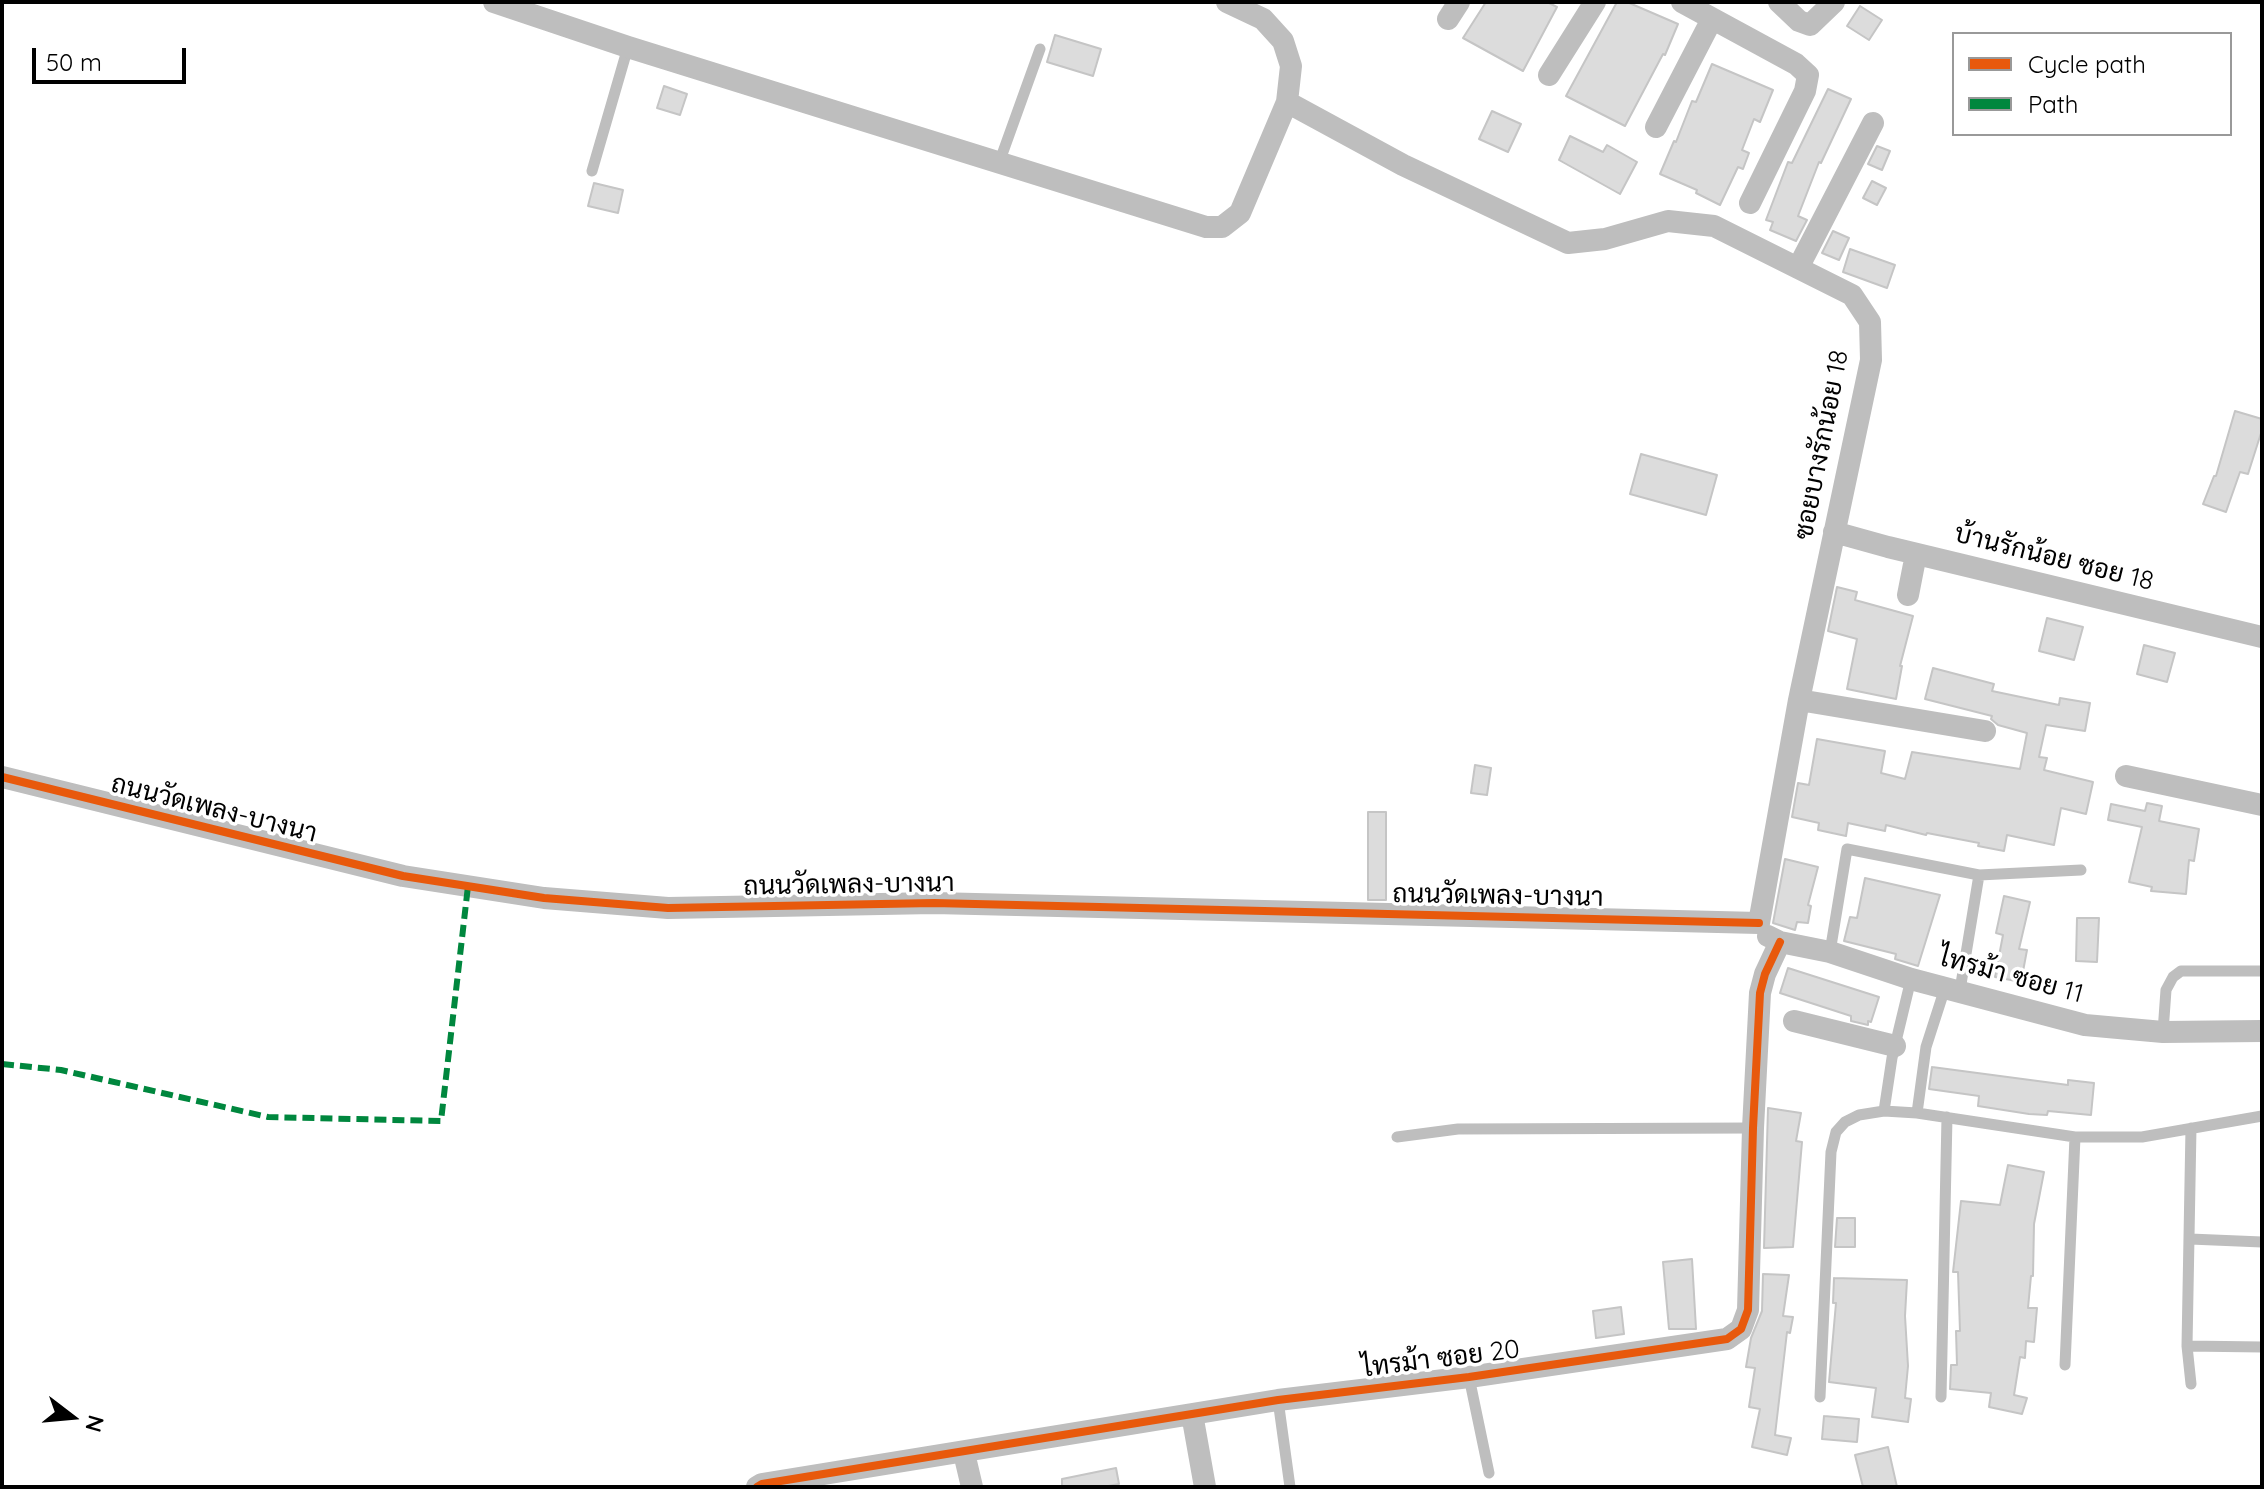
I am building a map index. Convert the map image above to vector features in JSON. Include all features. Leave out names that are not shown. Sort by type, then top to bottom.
[{"type":"street","points":[[494,2],[628,47],[1206,227],[1222,227],[1240,213],[1287,102],[1291,66],[1283,41],[1263,19],[1227,2]]},
{"type":"street","points":[[1549,75],[1595,2]]},
{"type":"street","points":[[1682,2],[1796,64],[1808,75],[1805,91],[1750,203]]},
{"type":"street","points":[[1779,2],[1799,21],[1810,25],[1834,2]]},
{"type":"street","points":[[1656,127],[1712,19]]},
{"type":"street","name":"ซอยบางรักน้อย 18","points":[[1287,102],[1403,165],[1568,243],[1605,239],[1668,221],[1714,226],[1852,295],[1870,322],[1871,360],[1799,700],[1759,923]]},
{"type":"street","points":[[1798,268],[1873,123]]},
{"type":"street","name":"บ้านรักน้อย ซอย 18","points":[[1834,532],[2262,637]]},
{"type":"street","points":[[1908,595],[1916,554]]},
{"type":"street","points":[[1799,700],[1985,731]]},
{"type":"street","points":[[2126,776],[2262,805]]},
{"type":"street","name":"ถนนวัดเพลง-บางนา","points":[[2,777],[403,876],[544,898],[668,908],[950,903],[1759,923]]},
{"type":"street","points":[[1759,923],[1767,935],[1780,942]]},
{"type":"street","name":"ไทรม้า ซอย 11","points":[[1780,942],[1830,952],[1911,979],[2085,1025],[2163,1032],[2262,1031]]},
{"type":"street","name":"ไทรม้า ซอย 20","points":[[757,1487],[1278,1400],[1469,1377],[1727,1339],[1741,1329],[1748,1310],[1760,993],[1780,942]]},
{"type":"street","points":[[1794,1021],[1895,1046]]},
{"type":"street","points":[[1192,1414],[1205,1487]]},
{"type":"street","points":[[964,1453],[972,1487]]},
{"type":"lane","points":[[592,171],[628,47]]},
{"type":"lane","points":[[999,163],[1040,49]]},
{"type":"lane","points":[[1830,952],[1847,849],[1979,875],[2081,870]]},
{"type":"lane","points":[[1917,1113],[1926,1047],[1953,989],[1979,875]]},
{"type":"lane","points":[[2163,1032],[2166,990],[2173,977],[2181,971],[2262,971]]},
{"type":"lane","points":[[1884,1111],[1911,979]]},
{"type":"lane","points":[[1820,1397],[1831,1152],[1836,1132],[1845,1122],[1859,1115],[1884,1111],[1947,1117],[2075,1137],[2142,1137],[2262,1116]]},
{"type":"lane","points":[[1941,1397],[1947,1117]]},
{"type":"lane","points":[[1397,1137],[1458,1129],[1753,1128]]},
{"type":"lane","points":[[2191,1128],[2187,1346],[2191,1384]]},
{"type":"lane","points":[[2065,1365],[2075,1137]]},
{"type":"lane","points":[[2190,1239],[2262,1242]]},
{"type":"lane","points":[[2187,1346],[2262,1347]]},
{"type":"lane","points":[[1469,1377],[1489,1473]]},
{"type":"lane","points":[[1278,1400],[1290,1487]]},
{"type":"building","points":[[1486,2],[1547,2],[1557,7],[1523,71],[1463,38]]},
{"type":"building","points":[[1617,2],[1627,2],[1678,24],[1665,55],[1625,126],[1566,96]]},
{"type":"building","points":[[1860,6],[1882,20],[1869,40],[1847,26]]},
{"type":"building","points":[[1055,35],[1101,49],[1093,76],[1047,62]]},
{"type":"building","points":[[1712,64],[1773,90],[1760,122],[1754,119],[1742,150],[1749,153],[1743,169],[1738,167],[1720,205],[1696,193],[1697,190],[1660,174]]},
{"type":"building","points":[[664,86],[687,94],[680,115],[657,108]]},
{"type":"building","points":[[1828,89],[1851,99],[1819,162],[1798,216],[1807,220],[1796,241],[1770,230],[1773,222],[1766,220],[1788,162],[1792,163]]},
{"type":"building","points":[[1492,111],[1521,124],[1508,152],[1479,139]]},
{"type":"building","points":[[1570,136],[1603,152],[1607,145],[1637,162],[1620,194],[1559,160]]},
{"type":"building","points":[[1877,146],[1890,151],[1882,170],[1868,164]]},
{"type":"building","points":[[1872,181],[1886,188],[1877,205],[1863,198]]},
{"type":"building","points":[[594,183],[623,190],[618,213],[588,206]]},
{"type":"building","points":[[1833,231],[1849,238],[1839,260],[1822,253]]},
{"type":"building","points":[[1850,249],[1895,265],[1887,288],[1843,272]]},
{"type":"building","points":[[2235,411],[2262,419],[2262,430],[2248,474],[2240,472],[2226,512],[2203,504],[2216,476]]},
{"type":"building","points":[[1641,454],[1717,475],[1706,515],[1630,494]]},
{"type":"building","points":[[1837,587],[1857,592],[1855,600],[1913,616],[1900,666],[1896,699],[1847,689],[1857,639],[1828,631]]},
{"type":"building","points":[[2047,618],[2083,627],[2074,660],[2039,651]]},
{"type":"building","points":[[2144,645],[2175,653],[2167,682],[2137,674]]},
{"type":"building","points":[[1933,668],[1994,684],[1992,691],[2059,705],[2060,698],[2090,703],[2085,731],[2046,725],[2039,757],[2047,758],[2044,770],[2093,782],[2086,814],[2061,808],[2054,845],[2007,835],[2004,851],[1978,846],[1979,843],[1886,825],[1885,831],[1848,823],[1846,836],[1818,830],[1819,823],[1792,817],[1798,783],[1809,785],[1817,739],[1885,751],[1881,773],[1905,779],[1912,752],[2020,769],[2027,733],[1998,725],[1991,719],[1992,716],[1925,699]]},
{"type":"building","points":[[1475,765],[1491,768],[1487,795],[1471,793]]},
{"type":"building","points":[[2147,803],[2162,806],[2159,821],[2199,829],[2194,861],[2189,860],[2186,894],[2151,891],[2152,887],[2129,882],[2142,827],[2108,820],[2111,804],[2145,811]]},
{"type":"building","points":[[1368,812],[1386,812],[1386,900],[1368,900]]},
{"type":"building","points":[[1785,859],[1818,867],[1808,905],[1811,906],[1808,923],[1797,922],[1795,930],[1773,923]]},
{"type":"building","points":[[1865,878],[1940,895],[1918,966],[1895,959],[1896,954],[1844,941],[1850,917],[1857,918]]},
{"type":"building","points":[[2004,896],[2030,902],[2019,949],[2027,950],[2021,982],[1995,977],[2003,935],[1996,933]]},
{"type":"building","points":[[2077,918],[2099,918],[2097,962],[2076,961]]},
{"type":"building","points":[[1788,968],[1879,997],[1871,1022],[1868,1021],[1868,1025],[1851,1021],[1851,1016],[1780,993]]},
{"type":"building","points":[[1932,1067],[2068,1085],[2068,1080],[2094,1083],[2091,1115],[2048,1111],[2047,1115],[2029,1114],[1978,1106],[1979,1096],[1929,1089]]},
{"type":"building","points":[[1768,1108],[1801,1113],[1796,1141],[1802,1142],[1793,1247],[1764,1248]]},
{"type":"building","points":[[2008,1165],[2044,1172],[2034,1224],[2033,1276],[2028,1308],[2037,1308],[2034,1342],[2026,1341],[2025,1358],[2020,1357],[2014,1395],[2027,1398],[2022,1414],[1989,1407],[1991,1393],[1950,1389],[1951,1365],[1957,1365],[1956,1331],[1960,1331],[1958,1272],[1953,1272],[1961,1201],[2000,1205]]},
{"type":"building","points":[[1837,1218],[1855,1218],[1855,1247],[1835,1247]]},
{"type":"building","points":[[1692,1259],[1696,1329],[1669,1329],[1663,1262]]},
{"type":"building","points":[[1763,1274],[1789,1275],[1783,1316],[1793,1317],[1790,1333],[1787,1332],[1775,1435],[1791,1438],[1787,1455],[1752,1447],[1760,1409],[1749,1407],[1755,1368],[1746,1367],[1751,1338],[1762,1311]]},
{"type":"building","points":[[1834,1278],[1907,1280],[1905,1316],[1908,1366],[1905,1398],[1911,1399],[1908,1422],[1872,1417],[1876,1388],[1829,1382],[1836,1303],[1833,1303]]},
{"type":"building","points":[[1621,1307],[1624,1334],[1596,1338],[1593,1311]]},
{"type":"building","points":[[1824,1416],[1859,1419],[1857,1442],[1822,1439]]},
{"type":"building","points":[[1888,1447],[1897,1487],[1863,1487],[1855,1455]]},
{"type":"building","points":[[1116,1468],[1119,1484],[1062,1487],[1062,1479]]},
{"type":"marked path","points":[[2,1064],[61,1070],[268,1117],[441,1121],[468,886]]},
{"type":"cycle path","points":[[2,777],[403,876],[544,898],[668,908],[934,903],[1759,923]]},
{"type":"cycle path","points":[[757,1487],[1278,1400],[1469,1377],[1727,1339],[1741,1329],[1748,1310],[1760,993],[1780,942]]}]
